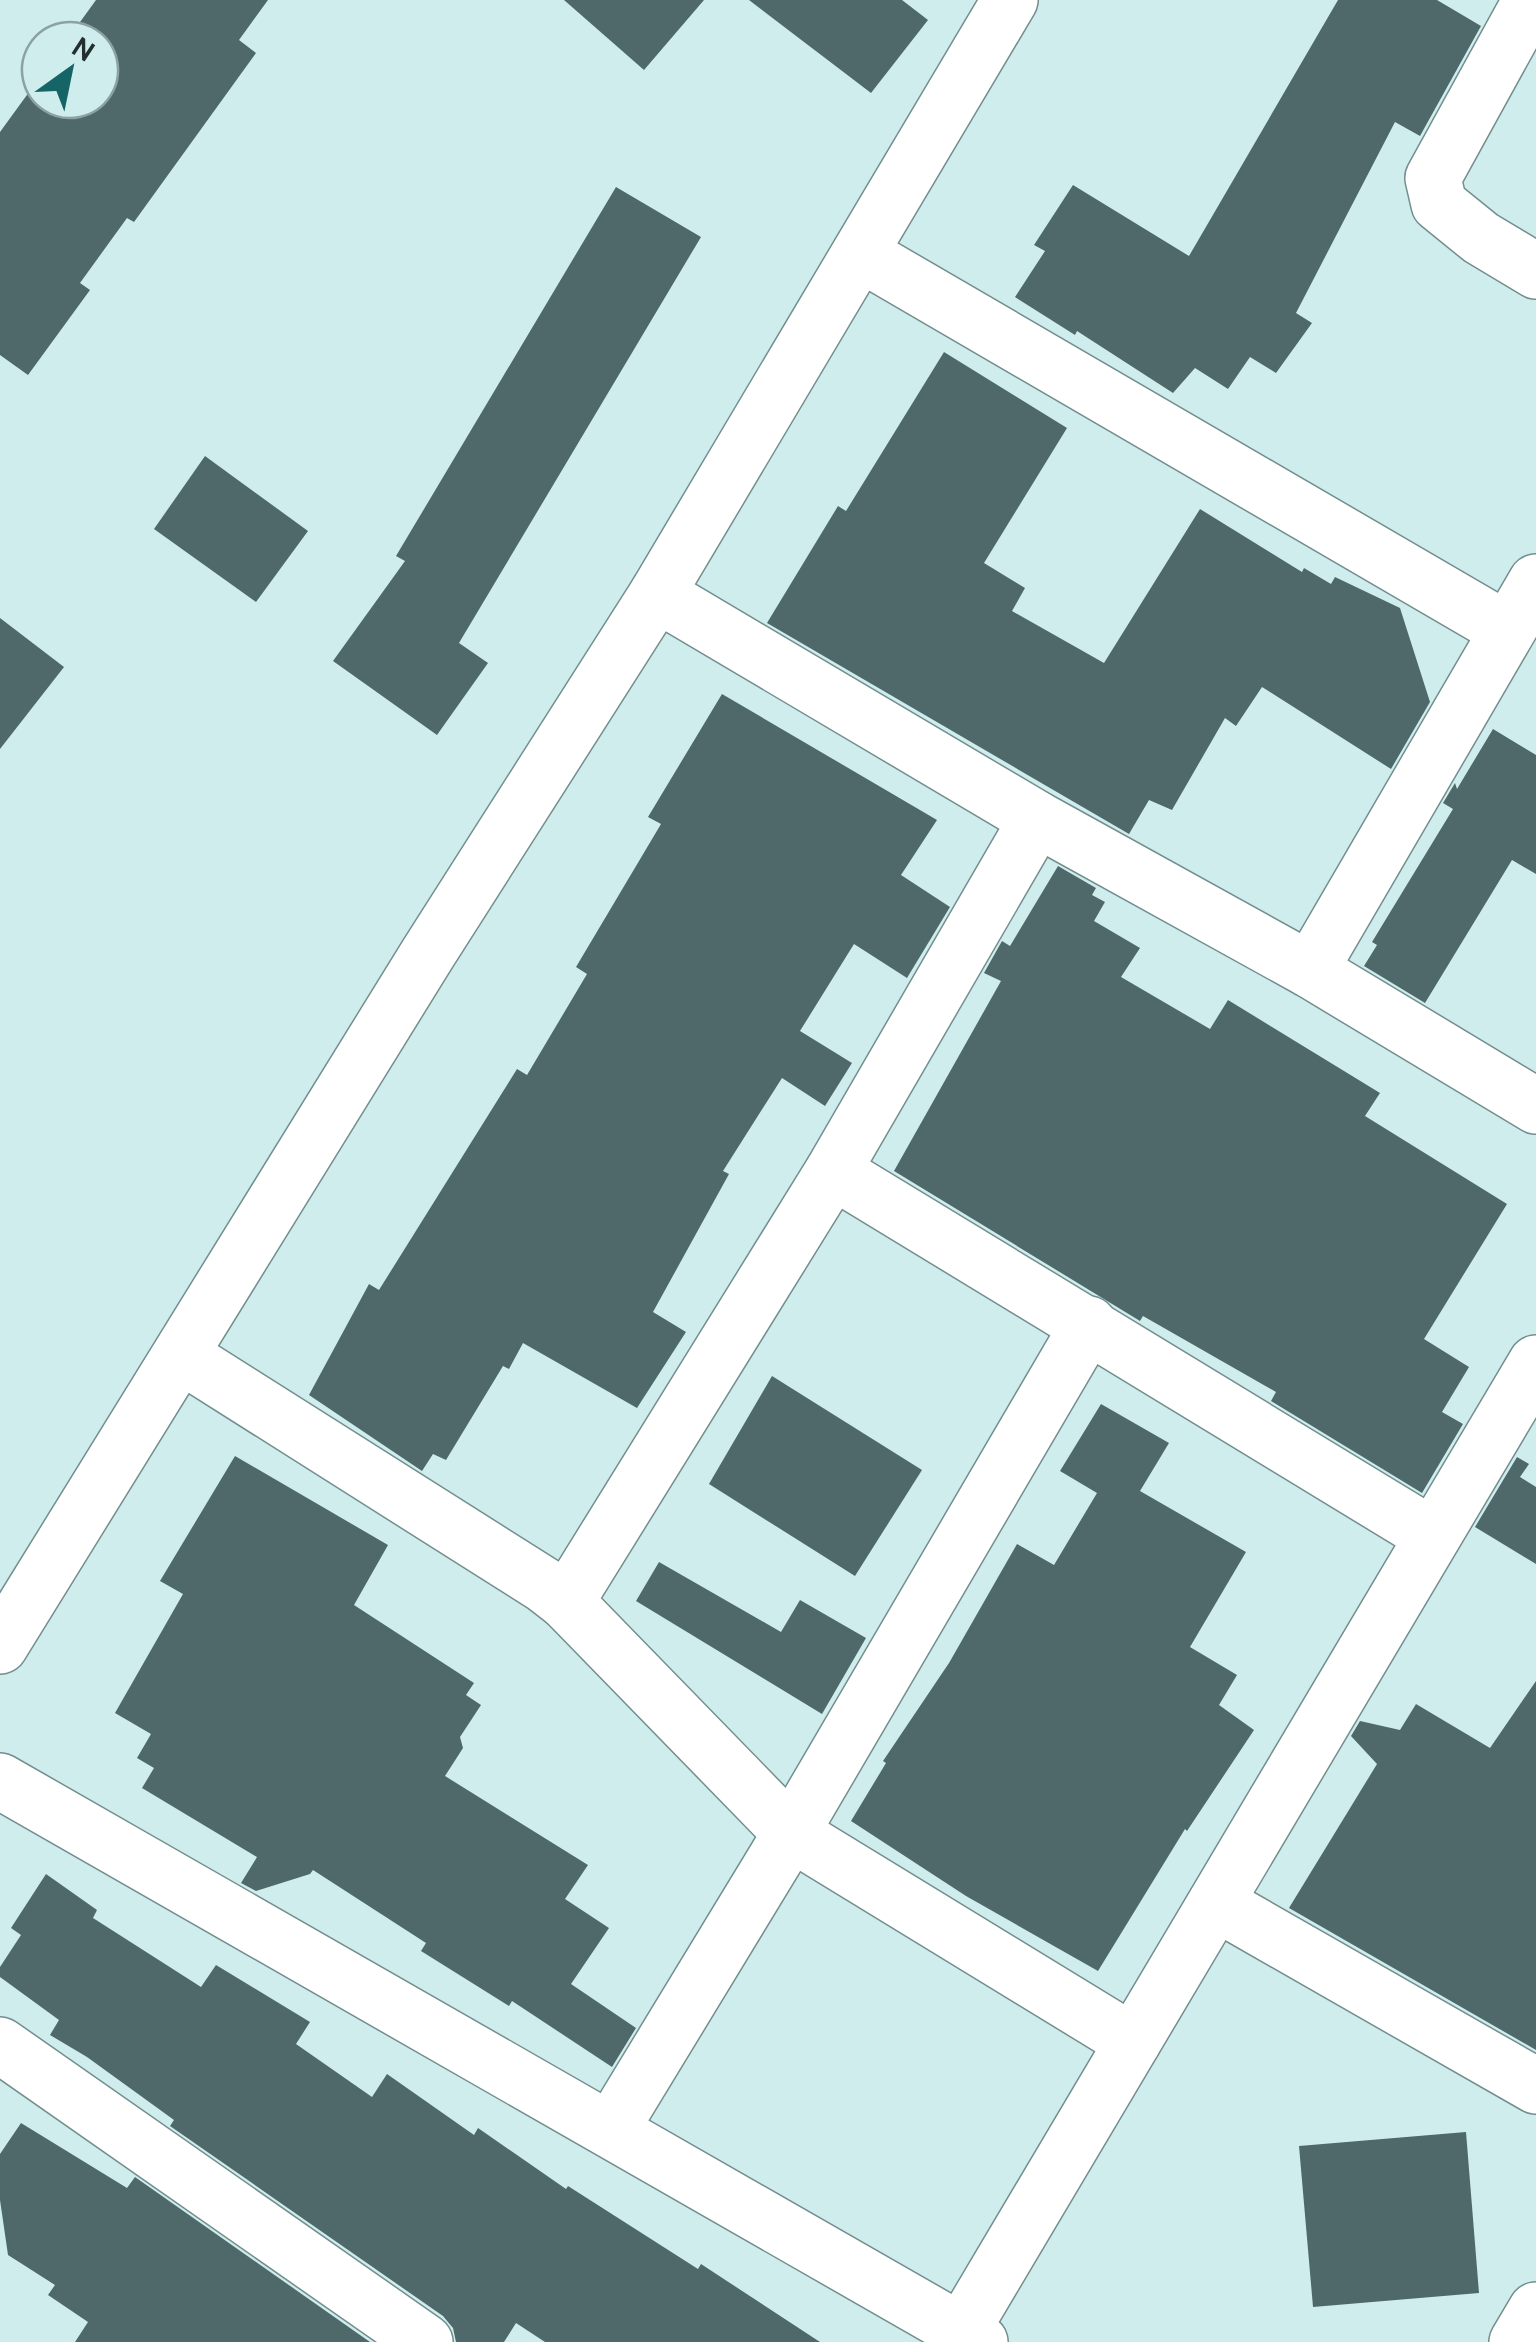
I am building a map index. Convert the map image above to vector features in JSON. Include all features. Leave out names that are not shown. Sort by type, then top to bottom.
[{"type":"street","points":[[0,1646],[438,939],[657,594],[1010,0]]},
{"type":"street","points":[[1531,0],[1433,178],[1440,204],[1481,238],[1536,271]]},
{"type":"street","points":[[860,254],[1507,630]]},
{"type":"street","points":[[1310,970],[1536,582]]},
{"type":"street","points":[[657,594],[1038,819],[1310,970],[1536,1106]]},
{"type":"street","points":[[566,1602],[833,1171],[1038,819]]},
{"type":"street","points":[[833,1171],[1434,1536]]},
{"type":"street","points":[[611,2129],[791,1833],[1089,1324]]},
{"type":"street","points":[[182,1356],[544,1584],[791,1833],[1134,2042]]},
{"type":"street","points":[[0,1781],[971,2336],[1134,2042],[1536,1363]]},
{"type":"street","points":[[1216,1904],[1536,2086]]},
{"type":"street","points":[[0,2045],[425,2342]]},
{"type":"street","points":[[1517,2342],[1536,2310]]},
{"type":"building","points":[[96,0],[268,0],[239,40],[256,53],[134,222],[127,218],[80,283],[90,290],[28,375],[0,355],[0,132],[20,104],[20,120],[120,120],[120,20],[82,20]]},
{"type":"building","points":[[564,0],[704,0],[644,70]]},
{"type":"building","points":[[749,0],[902,0],[928,20],[871,93]]},
{"type":"building","points":[[1338,0],[1437,0],[1481,26],[1420,136],[1395,122],[1296,313],[1312,323],[1276,373],[1250,357],[1228,389],[1195,368],[1173,393],[1077,331],[1075,335],[1015,297],[1045,251],[1034,245],[1073,185],[1189,256]]},
{"type":"building","points":[[616,187],[701,237],[459,643],[488,663],[437,735],[333,661],[405,561],[396,556]]},
{"type":"building","points":[[944,352],[1067,428],[984,563],[1025,588],[1012,611],[1104,663],[1200,509],[1302,572],[1304,568],[1331,584],[1335,577],[1400,608],[1430,702],[1391,769],[1262,687],[1236,726],[1225,718],[1172,810],[1149,800],[1129,834],[767,623],[838,506],[846,511]]},
{"type":"building","points":[[205,456],[308,531],[256,602],[154,529]]},
{"type":"building","points":[[0,618],[64,667],[0,749]]},
{"type":"building","points":[[722,694],[937,820],[901,875],[950,907],[907,978],[854,944],[800,1031],[852,1063],[825,1106],[782,1078],[723,1171],[729,1174],[653,1312],[686,1332],[637,1408],[523,1343],[509,1369],[503,1366],[446,1460],[433,1454],[422,1471],[309,1395],[369,1284],[379,1290],[517,1069],[527,1075],[587,974],[576,967],[661,824],[648,817]]},
{"type":"building","points":[[1493,729],[1536,755],[1536,874],[1512,860],[1425,1003],[1364,966],[1377,945],[1372,942],[1453,809],[1443,803],[1455,783],[1457,789]]},
{"type":"building","points":[[1058,866],[1096,888],[1092,895],[1105,902],[1094,921],[1140,948],[1121,977],[1210,1029],[1228,1000],[1380,1093],[1365,1116],[1507,1204],[1424,1339],[1469,1367],[1442,1412],[1463,1424],[1422,1493],[1271,1401],[1276,1392],[1143,1316],[1140,1321],[894,1171],[1001,981],[984,973],[1002,941],[1010,946]]},
{"type":"building","points":[[772,1376],[922,1470],[855,1576],[709,1484]]},
{"type":"building","points":[[1101,1404],[1169,1443],[1140,1491],[1246,1552],[1190,1647],[1237,1675],[1219,1705],[1254,1730],[1185,1829],[1098,1971],[966,1896],[851,1821],[886,1763],[883,1761],[949,1663],[1017,1544],[1054,1565],[1097,1493],[1060,1471]]},
{"type":"building","points":[[235,1456],[388,1545],[354,1605],[474,1683],[466,1695],[481,1705],[460,1737],[463,1748],[445,1776],[588,1865],[565,1899],[609,1928],[571,1984],[636,2028],[612,2067],[512,2001],[509,2006],[421,1951],[426,1943],[313,1870],[256,1891],[241,1883],[257,1857],[142,1788],[154,1768],[137,1758],[151,1734],[115,1713],[183,1594],[160,1581]]},
{"type":"building","points":[[1517,1457],[1529,1464],[1520,1477],[1536,1487],[1536,1564],[1475,1527]]},
{"type":"building","points":[[659,1562],[781,1632],[800,1600],[866,1638],[822,1714],[636,1601]]},
{"type":"building","points":[[1536,1681],[1536,2050],[1289,1908],[1377,1764],[1351,1736],[1360,1721],[1400,1730],[1416,1704],[1490,1748]]},
{"type":"building","points":[[46,1874],[97,1910],[93,1918],[201,1987],[216,1965],[310,2022],[296,2044],[372,2097],[387,2074],[474,2135],[478,2128],[566,2189],[568,2186],[698,2269],[701,2264],[820,2342],[545,2342],[516,2323],[504,2342],[456,2342],[453,2328],[443,2316],[170,2126],[174,2120],[50,2035],[59,2020],[0,1977],[0,1967],[21,1935],[11,1928]]},
{"type":"building","points":[[21,2123],[127,2188],[135,2177],[370,2342],[75,2342],[88,2322],[48,2295],[55,2285],[8,2255],[0,2200],[0,2154]]},
{"type":"building","points":[[1466,2132],[1479,2293],[1313,2307],[1299,2146]]}]
